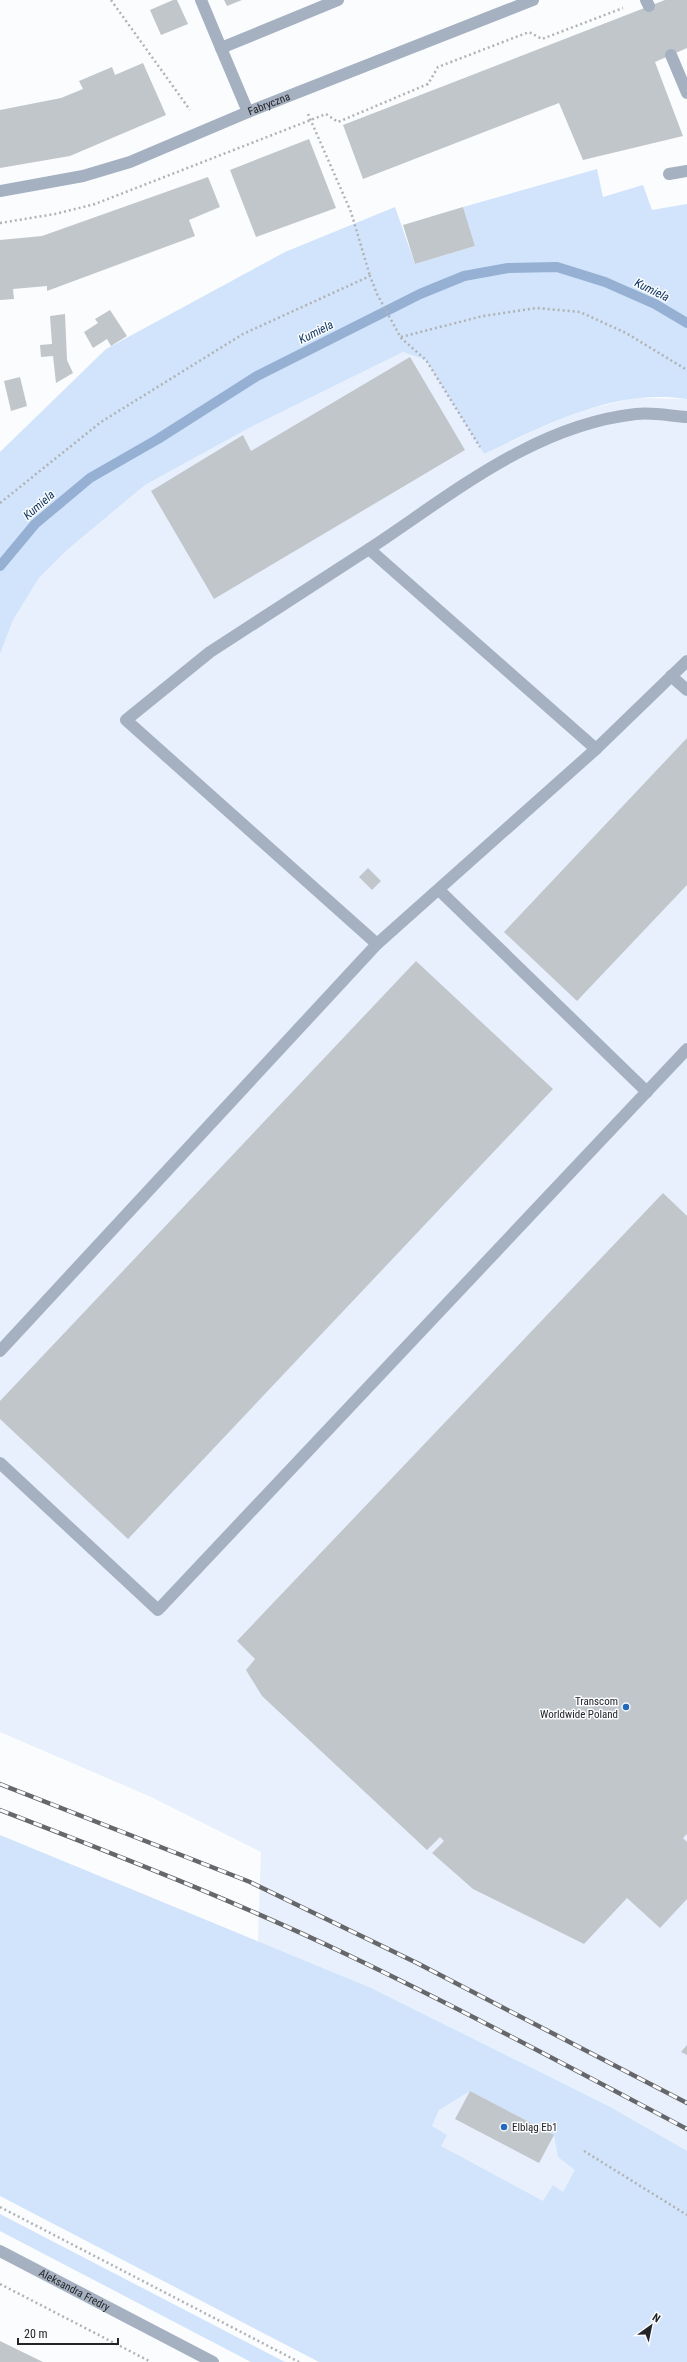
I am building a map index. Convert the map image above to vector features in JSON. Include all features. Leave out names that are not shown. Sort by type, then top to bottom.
[{"type":"street","points":[[201,0],[248,112]]},
{"type":"street","points":[[221,48],[338,0]]},
{"type":"street","name":"Fabryczna","points":[[0,191],[83,176],[130,162],[248,112],[533,0]]},
{"type":"street","points":[[671,55],[687,93]]},
{"type":"street","points":[[668,174],[687,171]]},
{"type":"street","points":[[378,944],[126,720],[210,652],[516,452],[586,424],[637,414],[687,417]]},
{"type":"street","points":[[369,549],[596,748]]},
{"type":"street","points":[[0,1351],[378,944],[440,891],[596,748],[687,661]]},
{"type":"street","points":[[671,676],[687,690]]},
{"type":"street","points":[[440,891],[647,1092]]},
{"type":"street","points":[[0,1463],[158,1610],[687,1050]]},
{"type":"street","name":"Aleksandra Fredry","points":[[0,2250],[213,2362]]},
{"type":"path","points":[[111,0],[189,108],[198,133]]},
{"type":"path","points":[[0,223],[55,214],[95,204],[326,114],[338,122],[428,84],[438,67],[529,32],[542,39],[630,6]]},
{"type":"path","points":[[299,92],[351,212],[370,276],[377,294],[401,338],[426,360],[493,468]]},
{"type":"path","points":[[0,503],[101,422],[243,334],[370,276]]},
{"type":"path","points":[[401,338],[483,316],[537,308],[580,312],[626,333],[687,370]]},
{"type":"path","points":[[584,2151],[687,2215]]},
{"type":"path","points":[[0,2207],[299,2362]]},
{"type":"path","points":[[0,2284],[151,2362]]},
{"type":"shaded area","points":[[597,169],[603,197],[643,185],[652,210],[687,204],[687,399],[660,397],[633,399],[607,404],[582,411],[532,431],[484,454],[426,360],[403,352],[251,427],[145,485],[67,550],[39,578],[13,620],[0,654],[0,452],[106,349],[285,252],[395,207],[415,264],[475,246],[463,207]]},
{"type":"shaded area","points":[[403,352],[426,360],[484,454],[575,412],[635,398],[687,399],[687,2240],[576,2170],[563,2192],[543,2202],[440,2146],[432,2126],[439,2110],[257,1967],[261,1852],[149,1796],[0,1732],[0,654],[13,620],[39,578],[67,550],[145,485],[251,427]]},
{"type":"shaded area","points":[[0,1835],[371,1988],[610,2107],[687,2151],[687,2362],[319,2362],[0,2196]],"holes":[[[470,2091],[554,2135],[558,2157],[575,2170],[563,2192],[553,2185],[543,2201],[441,2146],[447,2135],[432,2126],[439,2110]]]},
{"type":"shaded area","points":[[0,2214],[285,2362],[251,2362],[0,2231]]},
{"type":"building","points":[[173,0],[177,0],[188,24],[161,35],[150,10]]},
{"type":"building","points":[[224,0],[242,0],[227,6]]},
{"type":"building","points":[[665,0],[687,0],[687,48],[655,62],[683,136],[583,160],[559,103],[363,179],[343,125]]},
{"type":"building","points":[[143,63],[166,115],[70,156],[0,168],[0,110],[61,98],[83,89],[79,81],[112,67],[115,75]]},
{"type":"building","points":[[309,139],[336,208],[256,237],[230,170]]},
{"type":"building","points":[[208,177],[220,207],[189,220],[195,236],[47,291],[47,286],[13,289],[14,299],[0,300],[0,240],[42,236]]},
{"type":"building","points":[[463,207],[475,246],[415,264],[403,225]]},
{"type":"building","points":[[110,310],[127,336],[111,346],[107,339],[93,348],[84,332],[98,323],[95,319]]},
{"type":"building","points":[[65,314],[67,360],[73,373],[56,383],[53,356],[41,357],[40,345],[52,344],[50,316]]},
{"type":"building","points":[[410,357],[465,450],[214,599],[151,491],[243,435],[251,451]]},
{"type":"building","points":[[20,377],[27,406],[11,411],[4,381]]},
{"type":"building","points":[[687,738],[687,885],[577,1001],[504,932]]},
{"type":"building","points":[[368,868],[381,881],[372,890],[359,877]]},
{"type":"building","points":[[416,961],[553,1089],[128,1539],[0,1419],[0,1401]]},
{"type":"building","points":[[663,1193],[687,1216],[687,1834],[683,1838],[687,1842],[687,1899],[660,1928],[627,1898],[584,1944],[473,1889],[432,1853],[444,1841],[440,1837],[427,1850],[262,1696],[246,1670],[255,1659],[237,1641]]},
{"type":"building","points":[[687,2045],[687,2055],[681,2052]]},
{"type":"building","name":"Elbląg Eb1","points":[[470,2091],[554,2135],[539,2163],[455,2119]]},
{"type":"building","points":[[0,2341],[43,2362],[0,2362]]},
{"type":"waterway","name":"Kumiela","points":[[0,566],[35,524],[90,478],[158,439],[257,376],[420,294],[464,276],[508,268],[557,267],[605,282],[655,304],[687,323]]},
{"type":"railway","points":[[0,1784],[250,1882],[417,1963],[687,2103]]},
{"type":"railway","points":[[0,1810],[176,1879],[305,1935],[476,2019],[687,2129]]},
{"type":"place","name":"Transcom Worldwide Poland","points":[[626,1707]]},
{"type":"place","name":"Elbląg Eb1","points":[[504,2127]]}]
